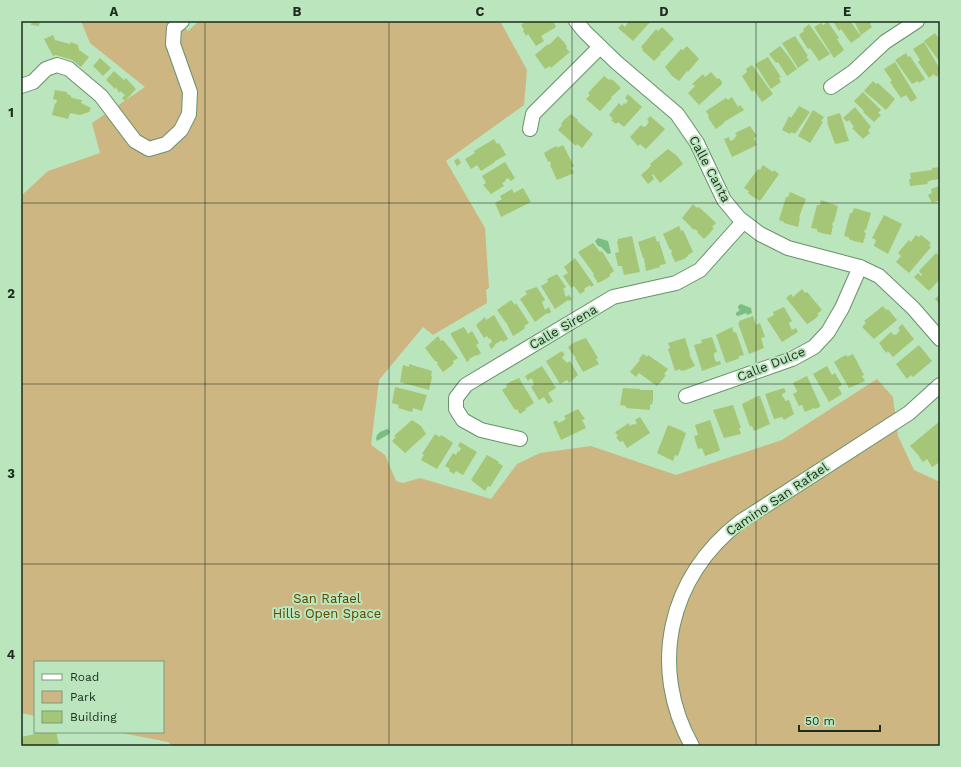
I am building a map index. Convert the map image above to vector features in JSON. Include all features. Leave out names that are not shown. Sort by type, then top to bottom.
[{"type":"street","points":[[21,86],[33,82],[46,69],[57,65],[69,69],[101,96],[135,141],[149,149],[166,144],[182,130],[189,114],[190,92],[173,44],[174,28],[182,21]]},
{"type":"street","name":"Calle Canta","points":[[576,21],[600,47],[677,114],[697,143],[724,200],[743,222],[760,234],[788,248],[860,267],[879,276],[913,308],[940,339]]},
{"type":"street","points":[[831,87],[853,72],[885,42],[916,21]]},
{"type":"street","points":[[530,129],[533,114],[600,47]]},
{"type":"street","name":"Calle Sirena","points":[[520,439],[481,430],[463,420],[456,409],[456,398],[466,385],[613,297],[676,283],[700,270],[743,222]]},
{"type":"street","name":"Calle Dulce","points":[[686,396],[792,359],[814,347],[828,332],[860,267]]},
{"type":"street","name":"Camino San Rafael","points":[[692,746],[684,732],[676,711],[670,682],[669,647],[676,611],[682,594],[702,559],[720,539],[740,522],[909,413],[940,385]]},
{"type":"green space","name":"San Rafael Hills Open Space","points":[[81,21],[179,21],[188,31],[199,21],[500,21],[527,70],[524,105],[446,161],[485,228],[489,288],[486,290],[487,303],[433,335],[423,327],[379,380],[371,445],[385,455],[396,481],[403,483],[420,478],[491,499],[517,464],[540,453],[591,446],[676,475],[782,440],[877,379],[893,397],[898,436],[914,470],[940,482],[940,746],[172,746],[168,742],[122,733],[164,733],[164,661],[34,661],[34,716],[21,713],[21,196],[48,171],[100,153],[92,123],[145,87],[90,43]]},
{"type":"shaded area","points":[[598,238],[608,241],[611,253],[608,254],[598,246],[595,241]]},
{"type":"shaded area","points":[[741,304],[751,308],[752,313],[747,315],[746,313],[738,316],[736,315],[736,313],[740,310],[738,306]]},
{"type":"shaded area","points":[[387,429],[390,431],[389,434],[377,441],[377,435]]},
{"type":"building","points":[[32,21],[40,21],[39,26],[31,25]]},
{"type":"building","points":[[527,21],[553,21],[556,27],[541,36],[544,41],[536,46],[528,34],[526,36],[523,31],[524,30],[521,25]]},
{"type":"building","points":[[629,21],[651,21],[633,41],[618,28],[622,24],[625,27]]},
{"type":"building","points":[[833,21],[850,21],[861,36],[851,43],[841,29],[839,31]]},
{"type":"building","points":[[854,21],[870,21],[872,27],[861,35]]},
{"type":"building","points":[[828,22],[839,38],[837,39],[844,50],[834,58],[814,27],[821,23],[823,25]]},
{"type":"building","points":[[809,24],[830,54],[819,61],[810,48],[808,49],[799,35]]},
{"type":"building","points":[[662,27],[674,39],[654,61],[642,50],[643,49],[641,47],[656,29],[658,31]]},
{"type":"building","points":[[935,33],[940,40],[940,62],[924,41]]},
{"type":"building","points":[[53,35],[55,40],[70,44],[71,42],[78,45],[79,50],[89,57],[81,67],[72,60],[56,55],[53,56],[44,39]]},
{"type":"building","points":[[558,36],[570,52],[551,68],[550,66],[545,69],[535,55],[548,44],[549,45]]},
{"type":"building","points":[[795,36],[809,60],[798,68],[782,43]]},
{"type":"building","points":[[924,42],[940,69],[940,74],[936,77],[934,74],[929,78],[918,62],[920,60],[913,49]]},
{"type":"building","points":[[687,46],[699,59],[679,81],[672,76],[665,67],[681,49],[683,50]]},
{"type":"building","points":[[780,46],[797,69],[787,76],[778,62],[776,63],[769,54]]},
{"type":"building","points":[[906,53],[908,57],[910,56],[925,79],[919,83],[918,81],[912,84],[895,60]]},
{"type":"building","points":[[768,57],[781,77],[779,78],[781,82],[771,89],[755,64]]},
{"type":"building","points":[[100,58],[111,68],[103,76],[93,66]]},
{"type":"building","points":[[895,62],[917,98],[911,102],[906,95],[901,98],[890,82],[892,81],[884,69]]},
{"type":"building","points":[[752,65],[773,94],[762,102],[754,90],[752,92],[742,76],[747,72],[746,69]]},
{"type":"building","points":[[114,71],[124,80],[126,78],[136,89],[125,101],[122,98],[125,95],[120,91],[119,93],[116,87],[115,89],[106,80]]},
{"type":"building","points":[[711,72],[717,79],[719,78],[722,84],[699,105],[688,93],[695,86],[692,84],[703,74],[705,77]]},
{"type":"building","points":[[604,76],[609,80],[614,81],[621,88],[611,97],[612,98],[600,111],[586,99],[590,95],[588,93]]},
{"type":"building","points":[[873,81],[876,84],[878,83],[895,99],[886,110],[864,91]]},
{"type":"building","points":[[55,90],[67,92],[67,94],[72,98],[82,100],[81,103],[91,108],[89,112],[80,115],[70,113],[68,119],[52,115],[57,100],[53,99]]},
{"type":"building","points":[[863,92],[881,110],[878,113],[881,115],[874,122],[854,101]]},
{"type":"building","points":[[628,94],[642,107],[624,127],[618,122],[616,124],[611,120],[613,119],[609,115],[619,103],[622,106],[628,101],[625,98]]},
{"type":"building","points":[[732,97],[738,107],[740,105],[744,110],[724,122],[716,129],[706,111],[726,98],[728,100]]},
{"type":"building","points":[[799,106],[810,112],[795,134],[791,132],[790,134],[782,130],[789,116],[791,118]]},
{"type":"building","points":[[855,107],[871,127],[868,130],[870,133],[863,139],[852,128],[854,127],[849,120],[847,122],[843,118]]},
{"type":"building","points":[[813,110],[824,117],[821,121],[823,122],[810,143],[798,136]]},
{"type":"building","points":[[840,113],[849,141],[835,144],[827,122],[827,117]]},
{"type":"building","points":[[571,114],[593,134],[582,148],[577,144],[576,146],[558,130],[564,120]]},
{"type":"building","points":[[650,116],[665,129],[646,149],[640,144],[638,146],[630,137],[641,125],[643,127],[646,126],[649,122],[647,120]]},
{"type":"building","points":[[750,126],[757,136],[754,138],[757,145],[732,157],[724,139],[729,137],[730,141],[735,139],[734,138],[737,136],[735,133]]},
{"type":"building","points":[[494,139],[497,144],[499,143],[506,155],[481,171],[477,165],[471,169],[465,159],[475,153],[474,151]]},
{"type":"building","points":[[563,145],[574,166],[571,168],[574,173],[557,180],[550,165],[550,161],[548,162],[544,153],[552,148],[557,146],[557,148]]},
{"type":"building","points":[[668,149],[677,156],[683,164],[660,183],[653,174],[654,179],[648,184],[641,175],[651,166],[650,164]]},
{"type":"building","points":[[458,158],[461,163],[457,166],[454,161]]},
{"type":"building","points":[[505,162],[515,178],[511,181],[508,178],[505,180],[506,181],[502,183],[504,186],[491,194],[483,185],[486,183],[482,176]]},
{"type":"building","points":[[763,165],[779,174],[760,201],[748,193],[749,191],[744,188],[758,169],[760,170]]},
{"type":"building","points":[[940,167],[940,179],[927,182],[928,184],[910,186],[910,173],[932,170],[932,168]]},
{"type":"building","points":[[940,186],[940,200],[932,203],[928,195],[932,193],[931,189]]},
{"type":"building","points":[[523,188],[531,202],[501,217],[495,203],[502,199],[500,196],[512,189],[514,193]]},
{"type":"building","points":[[790,192],[806,199],[799,217],[798,227],[779,220],[786,197],[788,197]]},
{"type":"building","points":[[821,200],[838,206],[832,225],[831,235],[821,233],[817,231],[817,229],[811,228],[817,205],[820,205]]},
{"type":"building","points":[[693,204],[697,208],[699,207],[716,223],[712,227],[714,228],[704,239],[697,232],[698,231],[695,229],[694,230],[682,218]]},
{"type":"building","points":[[854,208],[871,213],[864,232],[866,233],[863,243],[854,241],[849,239],[849,237],[844,236],[850,213],[852,213]]},
{"type":"building","points":[[884,215],[902,224],[888,254],[874,246],[876,240],[872,238]]},
{"type":"building","points":[[679,226],[681,231],[683,230],[693,252],[684,259],[675,262],[671,249],[670,250],[663,234]]},
{"type":"building","points":[[916,235],[919,237],[921,235],[931,243],[929,245],[931,247],[909,273],[896,262],[901,256],[898,253],[909,240],[911,242]]},
{"type":"building","points":[[632,236],[640,272],[624,275],[622,266],[618,266],[615,253],[619,252],[617,241],[618,239]]},
{"type":"building","points":[[655,236],[657,242],[659,241],[666,264],[646,271],[644,258],[638,242]]},
{"type":"building","points":[[593,243],[600,252],[602,251],[614,271],[606,279],[598,283],[593,275],[594,274],[578,252]]},
{"type":"building","points":[[936,253],[940,257],[940,279],[929,291],[914,277],[918,273],[921,276],[922,275],[919,271]]},
{"type":"building","points":[[575,258],[594,285],[591,287],[590,285],[580,294],[574,286],[571,288],[563,276],[568,273],[564,267]]},
{"type":"building","points":[[557,274],[566,287],[563,289],[566,297],[569,295],[572,299],[555,309],[541,286],[548,282],[547,279]]},
{"type":"building","points":[[537,287],[545,300],[542,302],[545,310],[549,307],[551,312],[548,314],[547,313],[535,322],[520,299],[527,294],[525,291]]},
{"type":"building","points":[[802,289],[805,293],[807,292],[822,310],[817,314],[819,315],[815,319],[807,324],[786,298],[791,294],[793,297]]},
{"type":"building","points":[[940,294],[940,305],[935,299]]},
{"type":"building","points":[[511,300],[515,305],[516,303],[529,323],[524,326],[525,328],[513,336],[497,310]]},
{"type":"building","points":[[883,306],[886,310],[888,309],[897,320],[874,339],[862,327],[866,323],[864,321]]},
{"type":"building","points":[[784,307],[792,321],[789,323],[792,330],[796,328],[798,332],[782,342],[767,319],[774,315],[773,312]]},
{"type":"building","points":[[494,315],[508,339],[503,342],[502,340],[491,349],[489,344],[492,342],[490,338],[489,339],[487,336],[484,338],[476,325],[485,317],[486,320]]},
{"type":"building","points":[[753,316],[756,325],[760,323],[765,337],[761,338],[764,348],[749,354],[738,323],[739,321]]},
{"type":"building","points":[[902,324],[914,339],[893,357],[888,351],[886,353],[879,343],[891,332],[894,335],[897,334],[900,330],[898,328]]},
{"type":"building","points":[[464,327],[468,334],[472,331],[479,343],[476,345],[481,353],[469,359],[470,360],[467,362],[451,335],[451,333]]},
{"type":"building","points":[[732,327],[734,333],[736,332],[744,355],[726,363],[716,335]]},
{"type":"building","points":[[438,336],[458,358],[453,361],[454,363],[443,372],[437,364],[438,363],[425,348]]},
{"type":"building","points":[[712,337],[717,352],[714,353],[714,357],[716,362],[720,361],[721,364],[702,371],[694,345],[702,343],[701,340]]},
{"type":"building","points":[[586,338],[598,358],[596,359],[599,364],[583,372],[576,358],[568,347],[575,342]]},
{"type":"building","points":[[685,338],[689,354],[695,366],[686,370],[681,371],[680,369],[675,371],[668,349],[670,348],[668,343]]},
{"type":"building","points":[[919,345],[932,361],[913,377],[911,375],[907,379],[896,364]]},
{"type":"building","points":[[562,351],[565,355],[562,357],[564,360],[567,363],[570,361],[578,375],[569,383],[567,380],[560,384],[546,361]]},
{"type":"building","points":[[643,354],[647,357],[648,355],[668,369],[664,374],[666,375],[657,386],[639,373],[636,377],[630,372]]},
{"type":"building","points":[[853,354],[864,375],[862,376],[865,381],[849,388],[834,362],[842,357],[847,355],[847,357]]},
{"type":"building","points":[[409,364],[432,371],[429,390],[400,382],[403,365],[409,367]]},
{"type":"building","points":[[542,366],[556,388],[548,393],[553,401],[548,404],[544,397],[539,400],[531,387],[534,385],[533,381],[531,378],[528,381],[525,376]]},
{"type":"building","points":[[827,366],[832,375],[835,373],[842,385],[838,387],[842,394],[829,402],[813,374]]},
{"type":"building","points":[[807,376],[820,407],[805,412],[802,405],[799,406],[793,394],[797,391],[793,383]]},
{"type":"building","points":[[519,378],[534,403],[520,414],[517,409],[515,410],[502,390],[507,387],[506,385],[510,382]]},
{"type":"building","points":[[395,387],[427,395],[422,411],[413,408],[412,412],[398,408],[399,405],[392,403]]},
{"type":"building","points":[[623,388],[653,390],[653,399],[652,405],[650,404],[650,410],[626,408],[626,406],[620,405]]},
{"type":"building","points":[[784,388],[786,392],[782,394],[783,398],[784,397],[785,401],[789,400],[794,414],[784,420],[782,417],[774,419],[765,394]]},
{"type":"building","points":[[760,396],[770,424],[754,431],[752,426],[750,427],[742,404]]},
{"type":"building","points":[[733,405],[741,428],[739,428],[741,434],[724,438],[713,410]]},
{"type":"building","points":[[578,409],[585,419],[582,420],[586,428],[561,440],[553,422],[557,420],[558,423],[563,421],[566,419],[564,416]]},
{"type":"building","points":[[640,417],[650,433],[627,448],[623,441],[620,442],[616,437],[618,436],[615,432],[629,423],[630,426],[633,424],[634,425],[637,423],[635,420]]},
{"type":"building","points":[[412,420],[421,426],[426,434],[405,453],[392,441],[396,437],[394,436]]},
{"type":"building","points":[[710,420],[720,450],[705,456],[702,448],[698,449],[694,436],[698,435],[695,425]]},
{"type":"building","points":[[940,421],[940,462],[932,467],[927,459],[923,462],[910,446]]},
{"type":"building","points":[[668,425],[686,433],[678,456],[675,455],[673,461],[657,453]]},
{"type":"building","points":[[435,434],[440,437],[441,435],[453,443],[437,469],[421,460],[424,455],[422,454]]},
{"type":"building","points":[[460,442],[477,452],[463,475],[456,471],[454,474],[445,466],[453,453],[456,455],[458,451],[459,452],[461,448],[458,446]]},
{"type":"building","points":[[487,455],[503,466],[490,487],[488,486],[485,491],[471,480]]},
{"type":"building","points":[[56,733],[59,744],[47,746],[21,745],[21,737],[35,734]]}]
